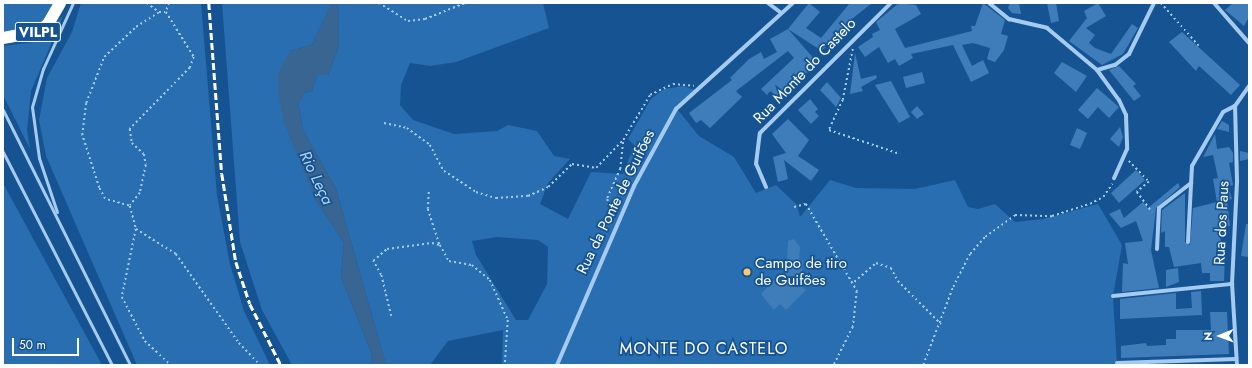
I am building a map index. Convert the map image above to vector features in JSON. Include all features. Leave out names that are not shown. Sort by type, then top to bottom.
[{"type":"highway","name":"VILPL","points":[[3,38],[38,32],[48,24],[60,3]]},
{"type":"street","points":[[768,3],[780,12]]},
{"type":"street","name":"Rua da Ponte de Guifões","points":[[556,365],[649,154],[676,109],[780,12],[793,3]]},
{"type":"street","name":"Rua Monte do Castelo","points":[[766,188],[756,164],[760,133],[856,36],[891,3]]},
{"type":"street","points":[[989,3],[1009,19],[1047,28],[1097,70],[1126,115],[1125,155],[1114,178]]},
{"type":"street","points":[[1097,70],[1115,65],[1129,54],[1154,3]]},
{"type":"street","points":[[1214,3],[1249,43]]},
{"type":"street","points":[[1188,242],[1192,166],[1223,112],[1235,106],[1249,86]]},
{"type":"street","name":"Rua dos Paus","points":[[1235,106],[1237,181],[1232,284],[1237,365]]},
{"type":"street","points":[[1157,249],[1159,208],[1191,183]]},
{"type":"street","points":[[1113,296],[1232,284]]},
{"type":"street","points":[[1117,363],[1236,358]]},
{"type":"lane","name":"VILPL","points":[[61,223],[39,158],[32,107],[43,69],[73,3]]},
{"type":"lane","name":"VILPL","points":[[3,110],[61,223],[130,365]]},
{"type":"lane","points":[[3,152],[112,365]]},
{"type":"path","points":[[147,3],[159,12]]},
{"type":"path","points":[[166,12],[169,3]]},
{"type":"path","points":[[379,3],[408,21],[425,19],[465,3]]},
{"type":"path","points":[[1161,3],[1199,46]]},
{"type":"path","points":[[130,206],[105,199],[99,188],[82,135],[86,103],[104,57],[136,27],[159,12],[166,12]]},
{"type":"path","points":[[130,206],[140,193],[146,164],[144,154],[132,144],[130,129],[190,68],[194,57],[166,12]]},
{"type":"path","points":[[856,36],[843,100],[829,130],[900,154]]},
{"type":"path","points":[[384,123],[407,128],[430,144],[444,171],[476,192],[496,198],[528,196],[548,187],[572,164],[596,168],[623,140],[650,95],[678,84],[692,84],[697,91]]},
{"type":"path","points":[[623,140],[620,169],[607,198],[608,206],[614,211],[624,211]]},
{"type":"path","points":[[1125,155],[1149,182],[1138,192],[1153,213],[1159,208]]},
{"type":"path","points":[[923,365],[941,324],[949,296],[970,254],[1000,224],[1015,215],[1052,216],[1090,204],[1103,197],[1114,178]]},
{"type":"path","points":[[429,192],[428,209],[440,245],[448,261],[472,265],[490,280],[508,320],[505,365]]},
{"type":"path","points":[[794,207],[806,204],[854,282],[858,313],[834,365]]},
{"type":"path","points":[[130,206],[136,229],[122,297],[145,341],[171,365]]},
{"type":"path","points":[[136,229],[176,254],[239,343],[260,365]]},
{"type":"path","points":[[391,316],[381,275],[373,261],[387,249],[432,243],[440,245]]},
{"type":"path","points":[[854,282],[876,263],[891,268],[898,281],[941,324]]},
{"type":"shaded area","points":[[3,3],[53,3],[43,20],[30,29],[15,32],[3,31]]},
{"type":"shaded area","points":[[81,3],[201,3],[217,195],[230,264],[244,311],[270,365],[137,365],[46,156],[39,120],[47,78],[72,32]]},
{"type":"shaded area","points":[[222,3],[332,3],[312,45],[290,51],[301,161],[315,199],[344,243],[341,277],[371,352],[372,365],[292,365],[262,310],[240,242]]},
{"type":"shaded area","points":[[338,3],[543,3],[549,28],[456,62],[430,66],[410,63],[401,85],[400,105],[413,120],[454,134],[497,131],[508,125],[537,131],[554,156],[570,159],[548,183],[540,204],[568,219],[591,172],[623,174],[634,145],[628,139],[651,99],[664,89],[684,86],[697,91],[677,109],[699,136],[734,157],[756,193],[776,185],[797,205],[800,217],[830,180],[856,188],[915,189],[955,180],[968,207],[978,209],[995,204],[1015,222],[1043,219],[1098,204],[1122,245],[1113,296],[1117,365],[502,365],[503,330],[448,341],[430,365],[386,365],[336,189],[303,130],[298,103],[304,93],[312,91],[317,75],[328,75],[339,46]],"holes":[[[497,237],[538,240],[548,247],[547,284],[528,320],[516,320],[476,255],[472,241]]]},
{"type":"shaded area","points":[[63,16],[31,91],[27,130],[30,149],[3,95],[3,46],[34,42]]},
{"type":"shaded area","points":[[3,183],[54,277],[102,365],[3,365]]},
{"type":"water","name":"Rio Leça","points":[[332,3],[338,3],[339,46],[328,75],[317,75],[312,91],[304,93],[298,103],[303,130],[336,189],[386,365],[372,365],[371,352],[341,277],[344,243],[315,199],[283,120],[278,90],[278,73],[290,51],[312,45]]},
{"type":"building","points":[[809,3],[820,12],[806,28],[821,38],[850,3],[872,3],[848,22],[822,51],[788,29]]},
{"type":"building","points":[[899,3],[916,5],[921,14],[895,29],[905,48],[972,31],[971,26],[975,26],[983,3],[1005,20],[1001,34],[1008,36],[1004,50],[995,62],[987,59],[990,48],[973,43],[962,45],[972,66],[983,60],[989,73],[971,82],[953,45],[911,54],[913,58],[899,66],[895,59],[888,63],[879,47],[865,57],[858,47],[873,37],[872,34],[880,30],[876,22]]},
{"type":"building","points":[[1010,3],[1019,3],[1021,14],[1012,13],[1008,8]]},
{"type":"building","points":[[1047,3],[1056,3],[1059,21],[1051,23]]},
{"type":"building","points":[[1098,3],[1106,16],[1086,28],[1095,35],[1089,43],[1095,48],[1111,54],[1132,24],[1138,28],[1123,54],[1102,65],[1069,41],[1087,18],[1084,11]]},
{"type":"building","points":[[1233,3],[1249,3],[1249,17],[1244,26],[1225,10]]},
{"type":"building","points":[[788,29],[816,61],[807,69],[809,71],[777,98],[771,91],[767,95],[761,89],[794,58],[788,51],[736,91],[742,97],[710,128],[701,120],[696,123],[689,113],[732,80],[730,78],[749,59],[761,52],[764,59],[777,52],[770,39]]},
{"type":"building","points":[[1182,32],[1240,85],[1231,95],[1199,66],[1196,71],[1169,42]]},
{"type":"building","points":[[855,53],[861,79],[876,75],[877,78],[861,87],[863,91],[850,94]]},
{"type":"building","points":[[1062,62],[1087,76],[1076,92],[1054,73]]},
{"type":"building","points":[[1119,66],[1136,84],[1133,86],[1141,96],[1134,101],[1109,70]]},
{"type":"building","points":[[922,72],[925,83],[906,88],[903,77]]},
{"type":"building","points":[[891,81],[910,117],[899,123],[875,85]]},
{"type":"building","points":[[827,82],[841,98],[836,107],[820,90]]},
{"type":"building","points":[[1097,88],[1119,107],[1109,118],[1098,107],[1088,119],[1078,110]]},
{"type":"building","points":[[810,99],[818,109],[815,112],[819,116],[811,124],[798,110]]},
{"type":"building","points":[[917,106],[924,114],[917,119],[911,112]]},
{"type":"building","points":[[788,119],[809,140],[798,156],[819,170],[811,181],[784,160],[788,179],[778,182],[773,157],[786,153],[772,134]]},
{"type":"building","points":[[1222,121],[1229,125],[1229,132],[1217,129]]},
{"type":"building","points":[[1120,127],[1123,137],[1119,147],[1110,139]]},
{"type":"building","points":[[1077,128],[1087,133],[1080,149],[1070,145]]},
{"type":"building","points":[[1215,134],[1217,149],[1229,147],[1233,153],[1233,162],[1229,163],[1233,185],[1228,186],[1232,199],[1227,200],[1230,226],[1224,227],[1227,236],[1220,237],[1225,255],[1224,281],[1210,281],[1210,273],[1202,273],[1201,263],[1174,267],[1169,247],[1165,247],[1165,231],[1161,233],[1162,210],[1185,193],[1185,242],[1190,245],[1193,208],[1217,202],[1213,179],[1218,178],[1213,155],[1203,157]]},
{"type":"building","points":[[1240,151],[1249,153],[1249,159],[1240,161]]},
{"type":"building","points":[[1136,170],[1145,180],[1119,203],[1111,193]]},
{"type":"building","points":[[1178,183],[1180,187],[1156,208],[1151,250],[1159,288],[1122,292],[1123,263],[1128,264],[1125,243],[1143,241],[1136,221],[1121,228],[1109,214],[1120,209],[1124,218],[1143,202],[1148,208]]},
{"type":"building","points":[[1246,224],[1249,224],[1249,257],[1241,256]]},
{"type":"building","points":[[794,239],[800,247],[799,259],[803,262],[801,279],[805,280],[801,285],[806,290],[786,310],[780,304],[774,310],[761,294],[780,274],[786,279],[788,241]]},
{"type":"building","points":[[1178,268],[1179,282],[1166,287],[1166,270]]},
{"type":"building","points":[[1201,291],[1202,315],[1120,319],[1120,299],[1176,293],[1176,309],[1192,308],[1191,292]]},
{"type":"building","points":[[1210,312],[1227,312],[1229,354],[1121,358],[1121,346],[1146,343],[1147,346],[1166,345],[1166,339],[1176,339],[1176,330],[1211,330]]},
{"type":"railway","points":[[209,3],[222,174],[236,262],[250,304],[281,365]]},
{"type":"place","name":"Campo de tiro de Guifões","points":[[747,272]]},
{"type":"district","name":"MONTE DO CASTELO","points":[[704,349]]}]
